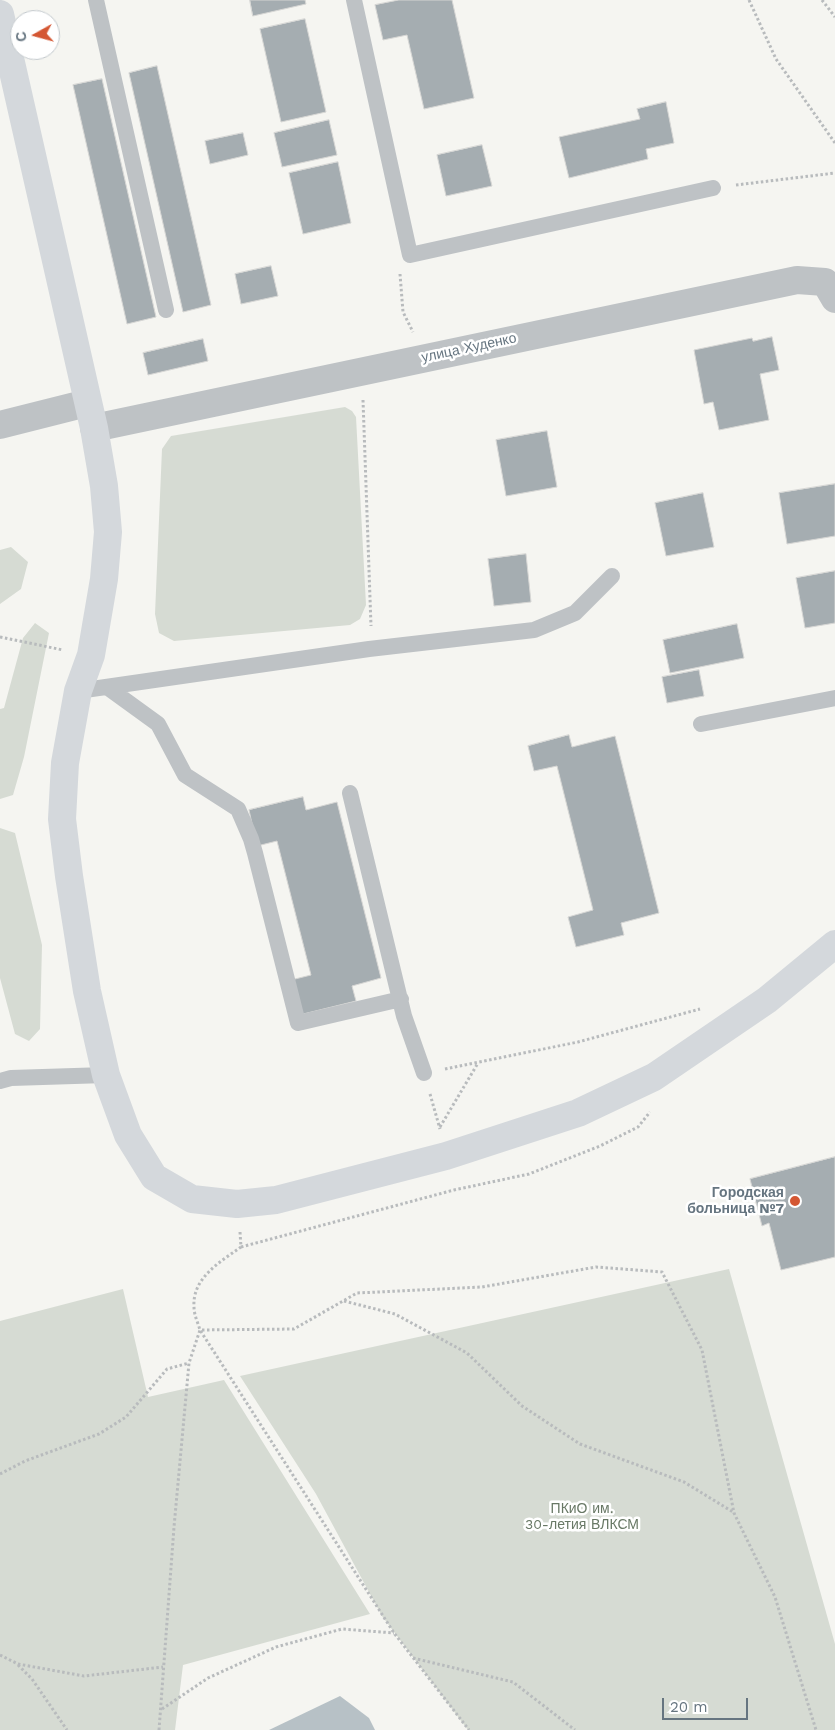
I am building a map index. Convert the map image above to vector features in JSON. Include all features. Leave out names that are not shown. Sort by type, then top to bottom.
[{"type":"main road","points":[[0,14],[90,415],[104,486],[108,532],[104,579],[90,655],[78,691],[65,763],[62,819],[69,876],[88,991],[106,1075],[128,1135],[154,1177],[192,1199],[237,1204],[276,1200],[446,1156],[578,1113],[654,1077],[767,1000],[835,944]]},
{"type":"street","name":"улица Худенко","points":[[0,425],[90,415],[362,370],[797,280],[825,282],[835,298]]},
{"type":"lane","points":[[96,0],[166,310]]},
{"type":"lane","points":[[354,0],[410,255],[713,188]]},
{"type":"lane","points":[[78,691],[369,649],[534,630],[575,613],[612,576]]},
{"type":"lane","points":[[108,687],[158,724],[185,775],[238,809],[256,853],[298,1023],[400,999]]},
{"type":"lane","points":[[701,724],[835,698]]},
{"type":"lane","points":[[350,793],[400,999],[424,1073]]},
{"type":"lane","points":[[0,1081],[10,1078],[106,1075]]},
{"type":"path","points":[[749,0],[776,59],[835,143]]},
{"type":"path","points":[[822,0],[835,17]]},
{"type":"path","points":[[713,188],[835,173]]},
{"type":"path","points":[[410,255],[399,272],[403,312],[421,348],[431,356]]},
{"type":"path","points":[[362,370],[372,623],[369,649]]},
{"type":"path","points":[[0,637],[90,655]]},
{"type":"path","points":[[424,1073],[578,1042],[706,1008]]},
{"type":"path","points":[[440,1127],[478,1062]]},
{"type":"path","points":[[237,1204],[241,1247],[213,1267],[196,1289],[194,1308],[200,1330],[394,1633],[469,1730]]},
{"type":"path","points":[[200,1330],[294,1330],[357,1293],[482,1287],[596,1267],[662,1272],[702,1350],[734,1513],[775,1597],[816,1730]]},
{"type":"path","points":[[344,1301],[395,1314],[467,1353],[522,1406],[580,1444],[684,1482],[734,1513]]},
{"type":"path","points":[[159,1730],[174,1527],[189,1364],[200,1330]]},
{"type":"path","points":[[0,1474],[25,1461],[99,1434],[126,1417],[167,1369],[189,1364]]},
{"type":"path","points":[[161,1709],[208,1678],[276,1648],[342,1629],[394,1633]]},
{"type":"path","points":[[0,1655],[18,1664],[84,1676],[163,1667]]},
{"type":"path","points":[[413,1658],[513,1682],[575,1730]]},
{"type":"path","points":[[18,1664],[32,1679],[67,1730]]},
{"type":"green space","points":[[345,407],[352,411],[356,417],[366,605],[360,619],[350,625],[174,641],[159,633],[155,614],[162,449],[171,436]]},
{"type":"green space","points":[[11,547],[28,562],[21,589],[0,604],[0,550]]},
{"type":"green space","points":[[35,623],[49,633],[24,757],[13,795],[0,799],[0,709],[4,708],[23,638]]},
{"type":"green space","points":[[0,828],[15,833],[42,945],[40,1029],[29,1041],[15,1034],[0,978]]},
{"type":"green space","name":"ПКиО им. 30-летия ВЛКСМ","points":[[729,1269],[835,1644],[835,1730],[468,1730],[382,1616],[316,1494],[240,1376]]},
{"type":"green space","points":[[123,1289],[148,1397],[224,1380],[370,1614],[183,1665],[175,1730],[0,1730],[0,1321]]},
{"type":"shaded area","points":[[340,1696],[369,1718],[375,1730],[269,1730]]},
{"type":"building","points":[[250,0],[305,0],[306,4],[253,16]]},
{"type":"building","points":[[399,0],[452,0],[474,98],[424,109],[407,35],[383,40],[375,5]]},
{"type":"building","points":[[305,19],[326,112],[281,122],[260,29]]},
{"type":"building","points":[[157,66],[211,305],[183,312],[129,73]]},
{"type":"building","points":[[102,79],[156,317],[127,324],[73,85]]},
{"type":"building","points":[[666,102],[674,143],[646,149],[648,159],[569,178],[559,137],[640,119],[637,109]]},
{"type":"building","points":[[329,120],[337,155],[282,167],[274,133]]},
{"type":"building","points":[[243,133],[248,155],[210,164],[205,141]]},
{"type":"building","points":[[482,145],[492,186],[446,196],[437,155]]},
{"type":"building","points":[[338,162],[351,223],[303,234],[289,173]]},
{"type":"building","points":[[271,266],[278,296],[241,304],[235,274]]},
{"type":"building","points":[[772,337],[779,370],[760,374],[769,420],[719,430],[713,402],[704,404],[694,350],[752,338],[753,341]]},
{"type":"building","points":[[203,339],[208,361],[148,375],[143,353]]},
{"type":"building","points":[[547,431],[557,487],[506,496],[496,440]]},
{"type":"building","points":[[835,484],[835,536],[787,544],[779,493]]},
{"type":"building","points":[[703,493],[714,547],[666,556],[655,503]]},
{"type":"building","points":[[526,554],[531,602],[494,606],[488,559]]},
{"type":"building","points":[[835,571],[835,623],[805,628],[796,578]]},
{"type":"building","points":[[737,624],[744,658],[670,673],[663,640]]},
{"type":"building","points":[[699,670],[704,696],[667,703],[662,677]]},
{"type":"building","points":[[569,735],[572,747],[615,736],[659,913],[621,923],[624,935],[576,947],[568,917],[593,910],[557,766],[534,771],[528,746]]},
{"type":"building","points":[[303,797],[306,810],[337,802],[381,978],[352,986],[356,1001],[299,1015],[291,980],[311,975],[277,841],[257,846],[249,810]]},
{"type":"building","name":"Городская больница №7","points":[[835,1157],[835,1257],[781,1270],[769,1223],[762,1226],[750,1179]]},
{"type":"place","name":"Городская больница №7","points":[[795,1201]]}]
